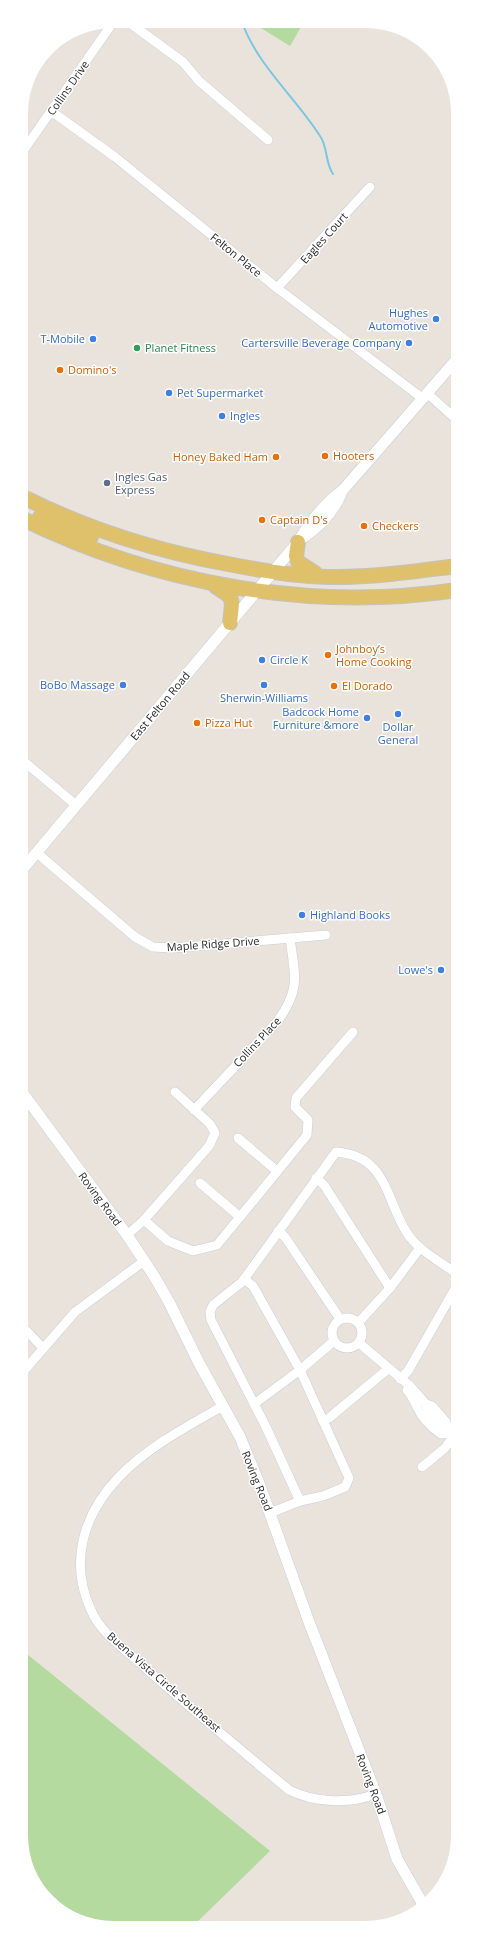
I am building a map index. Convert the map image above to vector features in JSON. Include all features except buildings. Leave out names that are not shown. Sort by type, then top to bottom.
[{"type":"main road","points":[[28,503],[146,546],[192,558],[265,581],[335,598],[423,595],[451,591]]},
{"type":"main road","points":[[28,521],[60,536],[129,561],[207,582],[225,591],[230,596],[232,604],[230,623]]},
{"type":"main road","points":[[298,542],[296,556],[298,562],[321,576]]},
{"type":"main road","points":[[207,582],[265,581],[321,576],[336,577],[379,575],[451,567]]},
{"type":"street","name":"Collins Drive","points":[[28,144],[109,28]]},
{"type":"street","points":[[137,28],[183,62],[199,82],[268,140]]},
{"type":"street","name":"Felton Place","points":[[52,111],[115,157],[278,288],[451,416]]},
{"type":"street","name":"Eagles Court","points":[[278,288],[370,187]]},
{"type":"street","name":"East Felton Road","points":[[28,864],[298,542],[320,524],[338,503],[342,491],[451,366]]},
{"type":"street","points":[[28,765],[76,805]]},
{"type":"street","name":"Maple Ridge Drive","points":[[37,853],[135,937],[153,947],[203,946],[326,935]]},
{"type":"street","name":"Collins Place","points":[[194,1110],[277,1022],[288,1006],[296,982],[290,938]]},
{"type":"street","points":[[144,1220],[168,1241],[193,1251],[217,1245],[307,1135],[308,1120],[295,1107],[296,1098],[352,1032]]},
{"type":"street","points":[[127,1235],[144,1220],[209,1146],[215,1132],[210,1124],[175,1092]]},
{"type":"street","name":"Roving Road","points":[[28,1100],[127,1235],[144,1261],[169,1302],[199,1363],[240,1438],[270,1513],[309,1622],[376,1794],[397,1859],[421,1901]]},
{"type":"street","points":[[238,1138],[277,1171]]},
{"type":"street","points":[[300,1501],[254,1404],[211,1320],[210,1312],[214,1305],[244,1279],[336,1152],[347,1153],[360,1157],[375,1170],[384,1181],[404,1227],[420,1248],[451,1270]]},
{"type":"street","points":[[316,1178],[324,1185],[390,1288]]},
{"type":"street","points":[[200,1183],[240,1217]]},
{"type":"street","points":[[278,1231],[286,1237],[340,1319]]},
{"type":"street","points":[[359,1322],[390,1288],[420,1248]]},
{"type":"street","points":[[28,1366],[75,1312],[144,1261]]},
{"type":"street","points":[[244,1279],[253,1286],[300,1370],[349,1478],[345,1486],[323,1496],[300,1501],[270,1513]]},
{"type":"street","points":[[402,1381],[451,1297]]},
{"type":"street","points":[[350,1318],[359,1322],[363,1332],[359,1343],[352,1348],[347,1348],[342,1347],[334,1341],[332,1332],[333,1327],[340,1319],[350,1318]]},
{"type":"street","points":[[28,1332],[43,1348]]},
{"type":"street","points":[[254,1404],[300,1370],[334,1341]]},
{"type":"street","points":[[359,1343],[426,1404],[427,1410],[432,1416],[442,1427],[451,1432]]},
{"type":"street","points":[[323,1421],[329,1418],[388,1369]]},
{"type":"street","points":[[402,1381],[417,1408],[429,1423],[441,1434],[451,1433]]},
{"type":"street","name":"Buena Vista Circle Southeast","points":[[223,1406],[180,1431],[145,1454],[118,1478],[100,1502],[87,1528],[80,1553],[81,1579],[91,1611],[103,1628],[165,1686],[289,1790],[308,1798],[319,1800],[360,1799],[376,1794]]},
{"type":"street","points":[[422,1467],[446,1448],[451,1436]]},
{"type":"green space","points":[[261,28],[300,28],[290,46]]},
{"type":"green space","points":[[28,1655],[270,1851],[198,1921],[102,1920],[85,1917],[70,1910],[57,1900],[42,1883],[34,1869],[29,1847]]},
{"type":"waterway","points":[[245,28],[257,53],[323,140],[330,170],[333,174]]},
{"type":"place","name":"Hughes Automotive","points":[[436,319]]},
{"type":"place","name":"T-Mobile","points":[[93,339]]},
{"type":"place","name":"Cartersville Beverage Company","points":[[409,343]]},
{"type":"place","name":"Planet Fitness","points":[[137,348]]},
{"type":"place","name":"Domino's","points":[[60,370]]},
{"type":"place","name":"Pet Supermarket","points":[[169,393]]},
{"type":"place","name":"Ingles","points":[[222,416]]},
{"type":"place","name":"Hooters","points":[[325,456]]},
{"type":"place","name":"Honey Baked Ham","points":[[276,457]]},
{"type":"place","name":"Ingles Gas Express","points":[[107,483]]},
{"type":"place","name":"Captain D's","points":[[262,520]]},
{"type":"place","name":"Checkers","points":[[364,526]]},
{"type":"place","name":"Johnboy’s Home Cooking","points":[[328,655]]},
{"type":"place","name":"Circle K","points":[[262,660]]},
{"type":"place","name":"BoBo Massage","points":[[123,685]]},
{"type":"place","name":"Sherwin-Williams","points":[[264,685]]},
{"type":"place","name":"El Dorado","points":[[334,686]]},
{"type":"place","name":"Dollar General","points":[[398,714]]},
{"type":"place","name":"Badcock Home Furniture &more","points":[[367,718]]},
{"type":"place","name":"Pizza Hut","points":[[197,723]]},
{"type":"place","name":"Highland Books","points":[[302,915]]},
{"type":"place","name":"Lowe's","points":[[441,970]]}]
